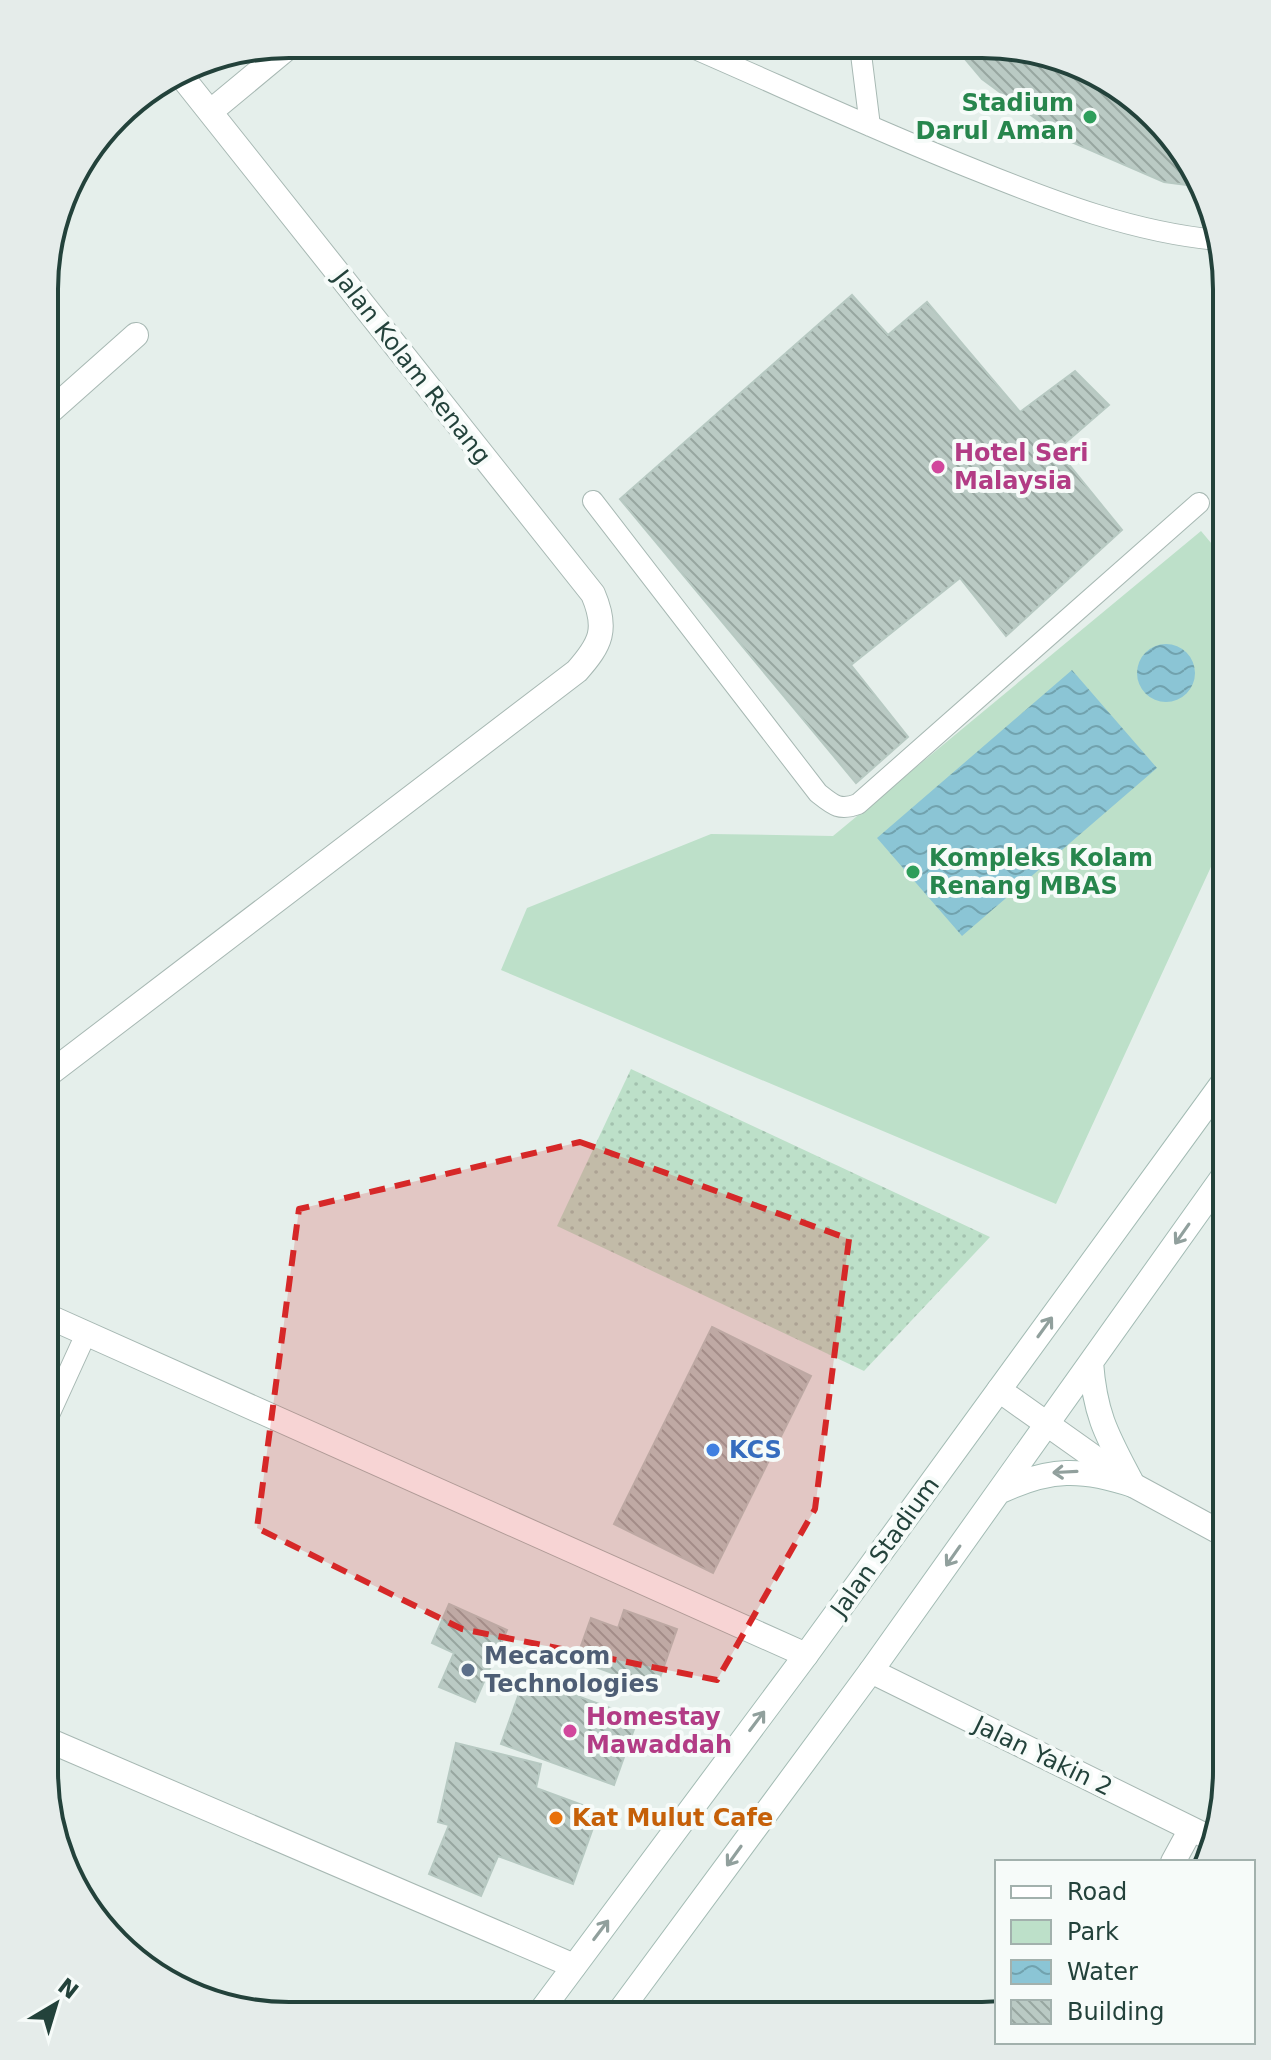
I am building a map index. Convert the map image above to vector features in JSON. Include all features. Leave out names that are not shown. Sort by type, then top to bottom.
[{"type":"street","points":[[210,112],[274,59]]},
{"type":"street","name":"Jalan Kolam Renang","points":[[58,1067],[577,671],[594,652],[601,632],[601,614],[593,594],[186,82]]},
{"type":"street","points":[[58,404],[136,335]]},
{"type":"street","name":"Jalan Stadium","points":[[548,2002],[806,1655],[1213,1096]]},
{"type":"street","points":[[627,2002],[871,1671],[1213,1191]]},
{"type":"street","points":[[58,1321],[806,1655]]},
{"type":"street","points":[[1091,1362],[1094,1396],[1101,1424],[1133,1485]]},
{"type":"street","points":[[999,1390],[1133,1485],[1213,1528]]},
{"type":"street","points":[[999,1492],[1024,1480],[1051,1473],[1079,1471],[1133,1485]]},
{"type":"street","name":"Jalan Yakin 2","points":[[871,1671],[1204,1835]]},
{"type":"street","points":[[58,1744],[574,1966]]},
{"type":"street","points":[[1174,1860],[1191,1829]]},
{"type":"lane","points":[[716,58],[1066,207],[1177,236],[1208,239]]},
{"type":"lane","points":[[862,58],[870,126]]},
{"type":"lane","points":[[593,501],[818,793],[845,809],[858,804],[1199,503]]},
{"type":"lane","points":[[58,1395],[86,1334]]},
{"type":"highlighted area","points":[[580,1142],[849,1239],[815,1509],[717,1680],[462,1629],[257,1528],[299,1209]]},
{"type":"green space","name":"Kompleks Kolam Renang MBAS","points":[[1201,531],[1213,545],[1213,862],[1056,1204],[501,970],[527,908],[711,834],[833,836]]},
{"type":"green space","points":[[631,1069],[990,1237],[864,1371],[557,1226]]},
{"type":"water","points":[[1166,644],[1187,652],[1195,673],[1187,694],[1166,702],[1145,694],[1137,673],[1145,652]]},
{"type":"water","points":[[1072,670],[1157,768],[962,936],[877,838]]},
{"type":"building","name":"Stadium Darul Aman","points":[[964,58],[1012,60],[1042,66],[1098,89],[1145,126],[1165,148],[1187,185],[1164,182],[1062,138],[982,79]]},
{"type":"building","points":[[852,295],[888,335],[927,302],[1020,412],[1075,371],[1109,405],[1057,450],[1122,530],[1006,636],[960,578],[851,665],[908,737],[856,783],[620,499]]},
{"type":"building","name":"KCS","points":[[712,1327],[811,1376],[713,1573],[614,1524]]},
{"type":"building","name":"Mecacom Technologies","points":[[449,1604],[507,1630],[475,1702],[439,1687],[454,1653],[432,1643]]},
{"type":"building","name":"Homestay Mawaddah","points":[[624,1610],[677,1629],[656,1689],[576,1660],[591,1618],[618,1628]]},
{"type":"building","name":"Homestay Mawaddah","points":[[525,1677],[638,1718],[614,1785],[501,1744]]},
{"type":"building","points":[[456,1743],[541,1764],[536,1788],[599,1811],[573,1884],[498,1856],[481,1896],[429,1874],[449,1825],[438,1822]]},
{"type":"place","name":"Stadium Darul Aman","points":[[1090,117]]},
{"type":"place","name":"Hotel Seri Malaysia","points":[[938,467]]},
{"type":"place","name":"Kompleks Kolam Renang MBAS","points":[[913,872]]},
{"type":"place","name":"KCS","points":[[713,1450]]},
{"type":"place","name":"Mecacom Technologies","points":[[468,1670]]},
{"type":"place","name":"Homestay Mawaddah","points":[[570,1731]]},
{"type":"place","name":"Kat Mulut Cafe","points":[[556,1818]]}]
